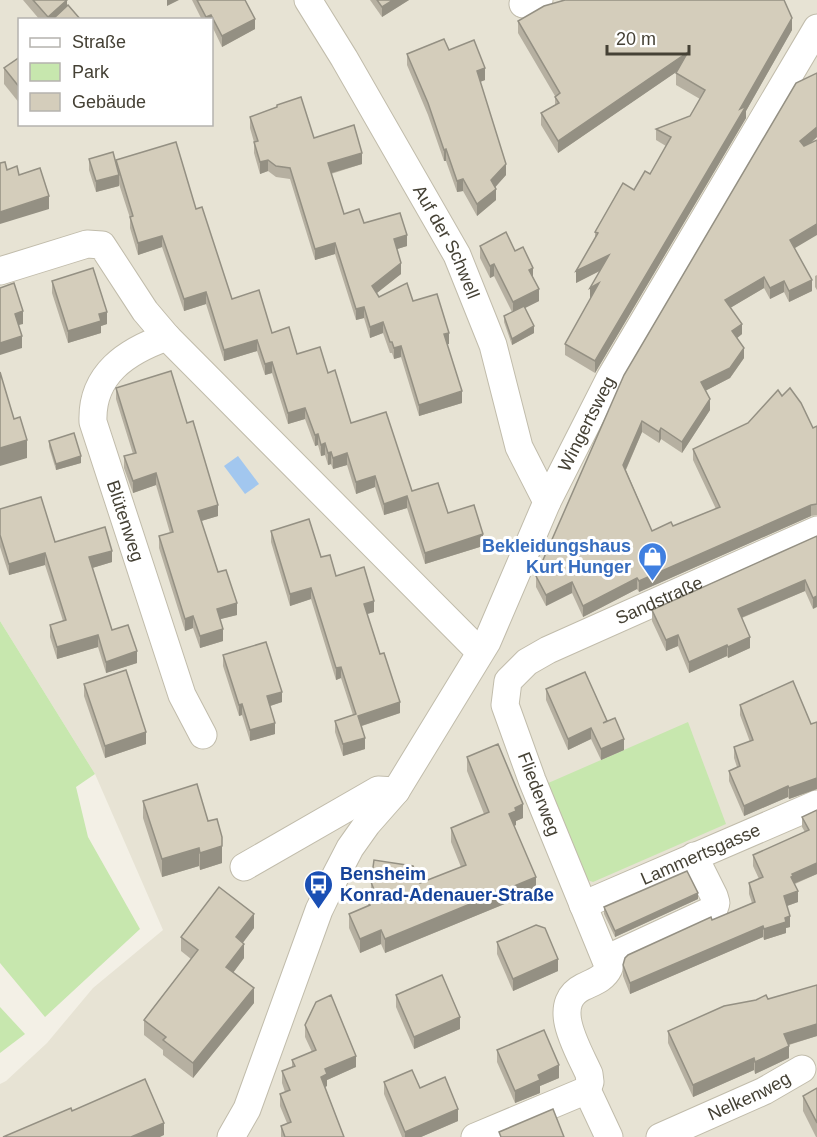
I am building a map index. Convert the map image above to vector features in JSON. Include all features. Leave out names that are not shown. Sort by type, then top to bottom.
[{"type":"street","name":"Auf der Schwell","points":[[308,0],[344,58],[457,255],[493,345],[519,447],[547,502]]},
{"type":"street","name":"Wingertsweg","points":[[231,1137],[247,1109],[320,910],[350,848],[367,824],[396,791],[480,652],[547,502],[610,378],[817,29]]},
{"type":"street","points":[[0,271],[87,244],[102,245],[145,311],[167,337],[480,652]]},
{"type":"street","name":"Blütenweg","points":[[167,337],[146,344],[108,372],[94,400],[93,422],[182,695],[203,735]]},
{"type":"street","name":"Sandstraße","points":[[508,681],[527,662],[548,650],[817,530]]},
{"type":"street","name":"Fliederweg","points":[[508,681],[505,705],[532,780],[606,959]]},
{"type":"street","points":[[244,867],[378,790],[396,791]]},
{"type":"street","name":"Lammertsgasse","points":[[584,905],[817,804]]},
{"type":"street","points":[[475,1137],[587,1090],[590,1083],[589,1074],[567,1021],[566,1009],[570,999],[576,991],[604,977],[609,968],[606,959],[714,909],[714,896],[694,856]]},
{"type":"street","name":"Nelkenweg","points":[[660,1137],[764,1091],[802,1069]]},
{"type":"street","points":[[587,1090],[609,1137]]},
{"type":"shaded area","points":[[0,0],[817,0],[817,1137],[0,1137],[0,1084],[47,1043],[93,988],[163,930],[95,774],[0,621]]},
{"type":"green space","points":[[0,621],[95,774],[76,787],[88,837],[140,929],[45,1017],[0,963]]},
{"type":"green space","points":[[688,722],[726,824],[593,882],[582,878],[546,784]]},
{"type":"green space","points":[[0,1007],[25,1034],[0,1053]]},
{"type":"water","points":[[238,456],[259,484],[245,494],[224,466]]},
{"type":"building","points":[[33,0],[67,0],[48,17]]},
{"type":"building","points":[[197,0],[245,0],[255,19],[222,36],[211,15],[206,17]]},
{"type":"building","points":[[377,0],[393,0],[382,7]]},
{"type":"building","points":[[565,0],[784,0],[792,18],[740,109],[746,106],[595,361],[565,344],[599,283],[590,288],[609,255],[576,271],[623,183],[634,190],[645,171],[650,174],[671,137],[656,129],[690,116],[705,90],[676,73],[688,52],[558,141],[541,113],[559,103],[555,97],[560,93],[518,21],[544,6]]},
{"type":"building","points":[[68,5],[79,18],[54,18]]},
{"type":"building","points":[[444,39],[449,50],[474,40],[485,68],[477,71],[506,164],[491,180],[496,189],[477,204],[463,179],[457,181],[407,54]]},
{"type":"building","points":[[18,58],[18,86],[4,68]]},
{"type":"building","points":[[817,73],[817,127],[800,141],[804,146],[817,140],[817,224],[790,240],[812,280],[789,291],[784,281],[770,288],[764,277],[725,300],[742,324],[732,331],[744,348],[730,368],[701,382],[710,399],[682,442],[661,428],[659,432],[642,421],[623,465],[652,531],[671,522],[673,526],[720,507],[693,449],[748,423],[778,390],[782,396],[790,388],[801,403],[813,428],[817,426],[817,504],[639,581],[637,578],[583,606],[572,582],[546,595],[536,576],[624,375],[796,83]]},
{"type":"building","points":[[301,97],[314,138],[354,125],[362,153],[328,163],[344,214],[359,209],[364,223],[400,213],[407,235],[394,239],[401,263],[372,286],[379,297],[407,283],[413,301],[437,294],[449,333],[444,334],[462,391],[419,405],[401,346],[394,348],[383,322],[370,327],[364,307],[356,309],[335,243],[315,249],[290,168],[276,166],[268,160],[260,162],[254,142],[258,141],[250,117]]},
{"type":"building","points":[[176,142],[196,209],[202,207],[232,299],[259,290],[272,333],[289,327],[297,354],[320,347],[328,373],[335,370],[351,423],[386,412],[412,491],[438,483],[448,513],[474,505],[483,534],[425,553],[407,496],[384,504],[375,476],[356,482],[347,453],[333,458],[331,452],[328,453],[325,443],[321,445],[318,434],[315,435],[305,408],[288,413],[272,362],[265,364],[257,340],[224,350],[206,292],[184,299],[162,236],[138,243],[130,217],[133,216],[116,160]]},
{"type":"building","points":[[113,152],[119,175],[96,181],[89,159]]},
{"type":"building","points":[[5,162],[7,170],[17,166],[19,175],[40,168],[49,196],[0,212],[0,163]]},
{"type":"building","points":[[506,232],[515,251],[523,247],[533,268],[529,270],[539,289],[513,302],[494,264],[490,266],[480,246]]},
{"type":"building","points":[[93,268],[107,312],[99,314],[101,321],[68,331],[52,281]]},
{"type":"building","points":[[14,283],[23,311],[15,314],[22,336],[0,343],[0,288]]},
{"type":"building","points":[[524,306],[534,326],[512,339],[504,316]]},
{"type":"building","points":[[171,371],[187,423],[193,421],[218,505],[198,511],[218,572],[226,570],[237,603],[217,609],[223,629],[200,636],[193,616],[185,619],[159,536],[173,532],[156,473],[133,481],[124,456],[136,453],[116,388]]},
{"type":"building","points":[[0,372],[14,419],[20,417],[27,440],[0,448]]},
{"type":"building","points":[[74,433],[81,456],[56,464],[49,441]]},
{"type":"building","points":[[41,497],[55,542],[105,527],[112,551],[89,557],[112,630],[128,625],[137,651],[106,662],[98,635],[57,647],[50,625],[66,620],[45,553],[9,564],[0,535],[0,509]]},
{"type":"building","points":[[309,519],[321,557],[330,555],[336,576],[364,567],[374,601],[364,604],[380,654],[384,653],[400,702],[358,716],[365,738],[343,744],[335,721],[356,714],[341,667],[336,668],[311,588],[290,594],[271,531]]},
{"type":"building","points":[[817,536],[817,596],[813,598],[805,580],[738,609],[750,637],[689,662],[678,635],[666,640],[652,610]]},
{"type":"building","points":[[266,642],[282,692],[267,696],[275,723],[250,730],[242,704],[239,705],[223,655]]},
{"type":"building","points":[[126,670],[146,732],[105,746],[84,684]]},
{"type":"building","points":[[585,672],[607,721],[603,723],[615,718],[624,739],[601,749],[591,728],[568,739],[546,689]]},
{"type":"building","points":[[793,681],[811,724],[817,722],[817,778],[789,788],[788,786],[744,806],[729,771],[740,766],[734,747],[753,740],[740,705]]},
{"type":"building","points":[[498,744],[523,804],[509,814],[536,877],[385,939],[381,930],[360,939],[349,914],[370,905],[368,901],[377,897],[371,882],[374,860],[413,866],[420,883],[466,865],[451,828],[489,812],[467,757]]},
{"type":"building","points":[[197,784],[208,821],[217,819],[222,846],[200,853],[199,848],[162,859],[143,801]]},
{"type":"building","points":[[817,810],[817,863],[792,874],[791,877],[798,891],[784,896],[790,916],[785,918],[786,922],[764,929],[763,926],[630,983],[623,965],[628,955],[711,917],[712,920],[755,902],[749,883],[763,877],[753,855],[809,830],[802,817]]},
{"type":"building","points":[[687,871],[698,893],[615,931],[604,907]]},
{"type":"building","points":[[219,887],[254,914],[236,937],[244,944],[226,967],[254,988],[193,1063],[163,1040],[166,1037],[144,1020],[198,950],[181,937]]},
{"type":"building","points":[[536,925],[545,928],[558,959],[513,979],[497,942]]},
{"type":"building","points":[[442,975],[460,1017],[414,1037],[396,995]]},
{"type":"building","points":[[817,985],[817,1024],[784,1034],[789,1046],[755,1062],[754,1058],[693,1085],[668,1031],[724,1006],[756,1000],[766,995],[768,999]]},
{"type":"building","points":[[331,995],[356,1056],[325,1069],[327,1074],[321,1077],[344,1137],[285,1137],[281,1126],[291,1122],[280,1094],[290,1090],[282,1071],[295,1066],[292,1060],[316,1050],[305,1025],[316,1002]]},
{"type":"building","points":[[544,1030],[559,1065],[538,1075],[540,1080],[515,1091],[497,1050]]},
{"type":"building","points":[[412,1070],[420,1088],[445,1077],[458,1109],[405,1132],[384,1082]]},
{"type":"building","points":[[145,1079],[164,1123],[131,1137],[3,1137],[71,1108],[72,1111]]},
{"type":"building","points":[[817,1088],[817,1123],[803,1096]]},
{"type":"building","points":[[553,1109],[564,1137],[501,1137],[499,1132]]},
{"type":"place","name":"Bekleidungshaus Kurt Hunger","points":[[652,582]]},
{"type":"place","name":"Bensheim Konrad-Adenauer-Straße","points":[[319,910]]}]
